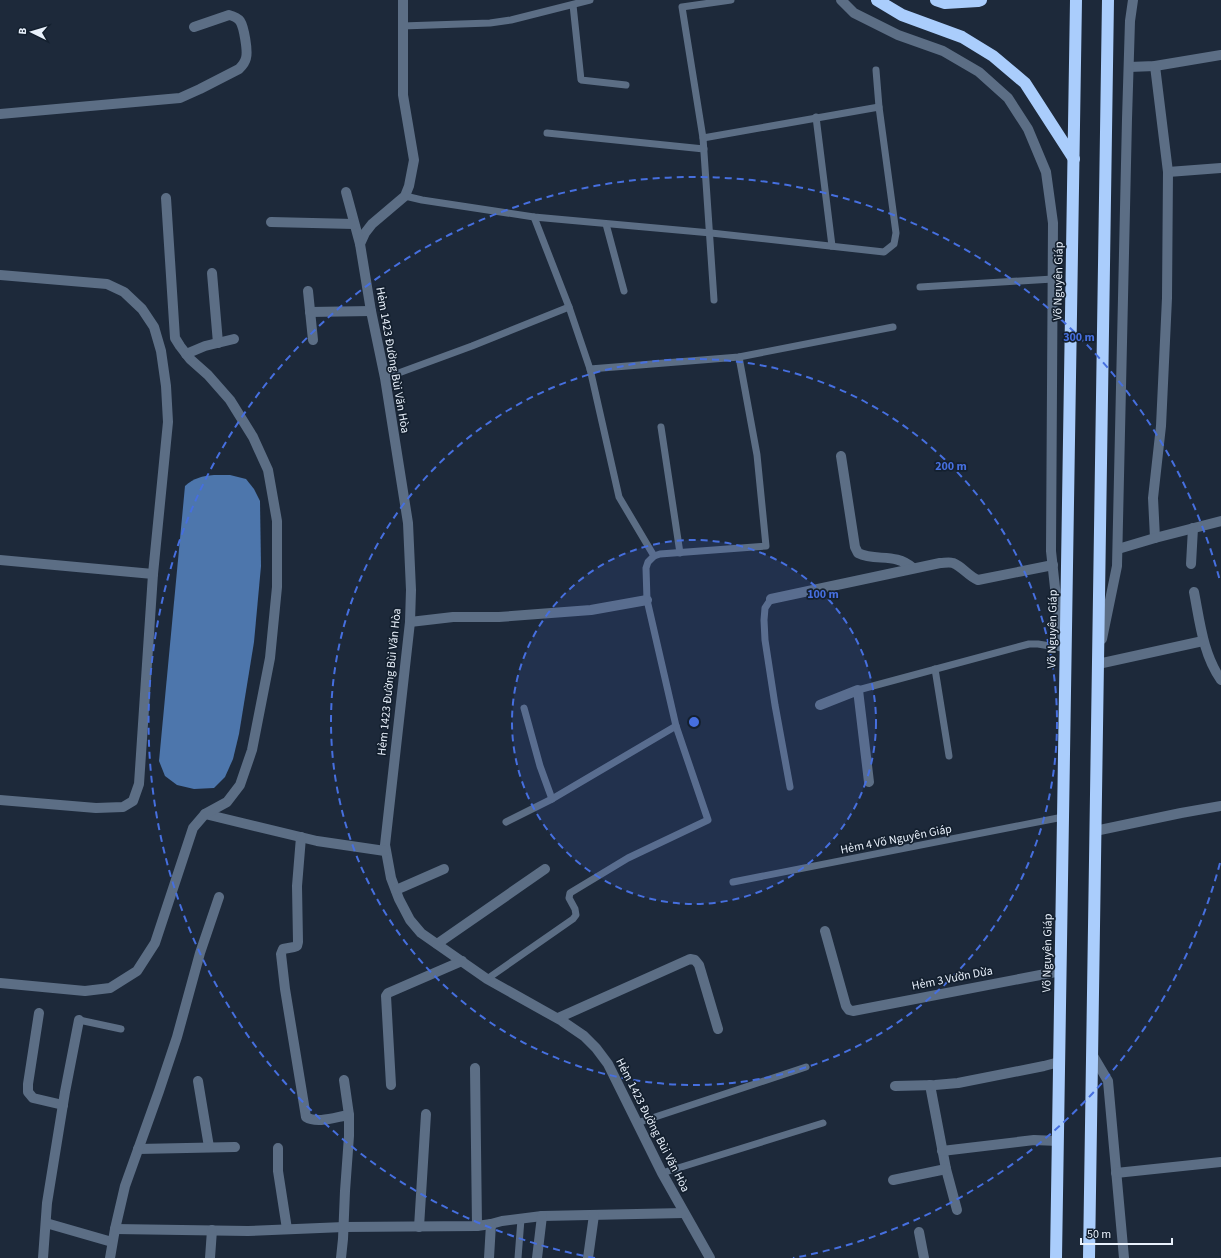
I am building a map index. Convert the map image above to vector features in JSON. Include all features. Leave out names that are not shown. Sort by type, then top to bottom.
[{"type":"highway","points":[[877,0],[902,15],[962,37],[993,56],[1025,83],[1074,159]]},
{"type":"highway","points":[[936,0],[945,3],[981,0]]},
{"type":"highway","name":"Võ Nguyên Giáp","points":[[1056,1258],[1076,0]]},
{"type":"highway","points":[[1089,1258],[1108,0]]},
{"type":"street","points":[[360,244],[365,233],[372,224],[405,196],[409,186],[414,160],[403,95],[403,0]]},
{"type":"street","points":[[841,0],[854,13],[898,35],[943,51],[979,72],[1008,98],[1028,128],[1046,172],[1053,223],[1051,550],[1065,679]]},
{"type":"street","points":[[1133,0],[1130,21],[1118,549],[1117,566],[1098,660],[1203,641]]},
{"type":"street","points":[[0,114],[180,98],[239,69],[246,59],[246,43],[241,22],[229,15],[194,27]]},
{"type":"street","points":[[1129,66],[1155,66],[1221,55]]},
{"type":"street","points":[[1155,66],[1168,172],[1167,298],[1161,426],[1153,498],[1155,538]]},
{"type":"street","points":[[1168,172],[1221,168]]},
{"type":"street","name":"Hẻm 1423 Đường Bùi Văn Hòa","points":[[346,192],[360,244],[408,523],[411,590],[410,622],[386,834],[386,851],[391,878],[410,920],[421,932],[487,979],[558,1018],[584,1036],[596,1048],[608,1064],[662,1173],[710,1258]]},
{"type":"street","points":[[0,982],[85,991],[110,988],[137,971],[155,943],[193,828],[205,814],[227,802],[240,785],[252,750],[270,658],[278,586],[277,521],[268,470],[253,437],[230,400],[208,375],[186,354],[175,338],[166,198]]},
{"type":"street","points":[[271,222],[354,224]]},
{"type":"street","points":[[212,273],[218,343]]},
{"type":"street","points":[[0,275],[107,284],[124,292],[142,309],[154,327],[161,351],[166,386],[168,422],[153,574],[139,784],[133,801],[123,807],[96,808],[0,800]]},
{"type":"street","points":[[308,291],[313,340]]},
{"type":"street","points":[[310,312],[371,310]]},
{"type":"street","points":[[186,354],[205,346],[234,339]]},
{"type":"street","points":[[841,456],[855,547],[858,553],[864,556],[879,556],[898,559],[908,563],[913,568]]},
{"type":"street","points":[[1118,549],[1221,521]]},
{"type":"street","points":[[1191,564],[1193,528]]},
{"type":"street","points":[[0,560],[153,574]]},
{"type":"street","points":[[771,599],[913,568],[952,563],[960,567],[971,577],[978,580],[1053,565]]},
{"type":"street","points":[[1194,592],[1203,641],[1212,665],[1221,680]]},
{"type":"street","points":[[410,622],[453,617],[498,617],[591,610],[647,600]]},
{"type":"street","points":[[820,705],[858,690],[869,782]]},
{"type":"street","points":[[1095,831],[1221,806]]},
{"type":"street","points":[[205,814],[301,838],[386,851]]},
{"type":"street","points":[[301,838],[297,886],[298,942],[297,946],[283,949],[281,954],[285,990],[306,1117],[310,1120],[317,1120],[349,1116]]},
{"type":"street","points":[[396,890],[444,869]]},
{"type":"street","points":[[437,944],[545,869]]},
{"type":"street","points":[[110,1258],[112,1242],[126,1186],[179,1030],[200,953],[219,897]]},
{"type":"street","name":"Hẻm 3 Vườn Dừa","points":[[825,931],[846,1006],[849,1010],[853,1011],[1061,971]]},
{"type":"street","points":[[558,1018],[690,959],[695,960],[698,965],[718,1029]]},
{"type":"street","points":[[391,1086],[386,996],[388,993],[462,961]]},
{"type":"street","points":[[39,1013],[28,1092],[33,1098],[63,1105]]},
{"type":"street","points":[[43,1258],[47,1203],[79,1020]]},
{"type":"street","points":[[1092,1054],[1108,1081],[1124,1258]]},
{"type":"street","points":[[895,1086],[958,1083],[1059,1062]]},
{"type":"street","points":[[475,1068],[477,1226]]},
{"type":"street","points":[[341,1258],[344,1227],[349,1116],[344,1080]]},
{"type":"street","points":[[198,1081],[209,1147]]},
{"type":"street","points":[[930,1085],[942,1151],[957,1210]]},
{"type":"street","points":[[419,1227],[426,1114]]},
{"type":"street","points":[[942,1151],[1034,1140],[1058,1142]]},
{"type":"street","points":[[138,1149],[235,1147]]},
{"type":"street","points":[[278,1148],[278,1170],[287,1229]]},
{"type":"street","points":[[1116,1173],[1221,1162]]},
{"type":"street","points":[[894,1180],[946,1169]]},
{"type":"street","points":[[115,1229],[212,1230],[477,1226],[542,1216],[684,1213]]},
{"type":"street","points":[[588,1258],[594,1215]]},
{"type":"street","points":[[537,1258],[542,1216]]},
{"type":"street","points":[[46,1223],[112,1242]]},
{"type":"street","points":[[489,1258],[491,1224]]},
{"type":"street","points":[[210,1258],[212,1230]]},
{"type":"street","points":[[919,1232],[924,1258]]},
{"type":"lane","points":[[402,26],[490,23],[511,20],[589,0]]},
{"type":"lane","points":[[714,300],[703,138],[681,3],[731,0]]},
{"type":"lane","points":[[573,5],[582,80],[626,85]]},
{"type":"lane","points":[[405,196],[422,200],[534,217],[710,233],[884,252],[894,244],[896,233],[878,107],[876,70]]},
{"type":"lane","points":[[703,138],[878,107]]},
{"type":"lane","points":[[816,117],[832,246]]},
{"type":"lane","points":[[547,133],[704,149]]},
{"type":"lane","points":[[534,217],[569,307],[590,369],[619,497],[654,556]]},
{"type":"lane","points":[[606,224],[624,291]]},
{"type":"lane","points":[[920,287],[1053,279]]},
{"type":"lane","points":[[384,378],[472,346],[569,307]]},
{"type":"lane","points":[[590,369],[739,357],[893,328]]},
{"type":"lane","points":[[487,979],[573,919],[576,915],[575,909],[569,898],[570,893],[628,858],[708,820],[676,726],[647,600],[646,568],[648,562],[654,556],[766,546],[757,455],[739,357]]},
{"type":"lane","points":[[661,427],[680,553]]},
{"type":"lane","points":[[771,599],[765,608],[765,640],[790,787]]},
{"type":"lane","points":[[858,690],[1029,644],[1062,648]]},
{"type":"lane","points":[[935,669],[949,756]]},
{"type":"lane","points":[[524,708],[540,766],[552,799]]},
{"type":"lane","points":[[506,822],[552,799],[676,726]]},
{"type":"lane","name":"Hẻm 4 Võ Nguyên Giáp","points":[[733,882],[1063,817]]},
{"type":"lane","points":[[79,1020],[121,1029]]},
{"type":"lane","points":[[637,1123],[806,1067]]},
{"type":"lane","points":[[662,1173],[823,1123]]},
{"type":"lane","points":[[518,1258],[521,1219]]},
{"type":"water","points":[[214,475],[230,475],[246,479],[254,489],[260,501],[261,566],[254,642],[239,734],[233,759],[225,777],[214,788],[194,789],[177,785],[165,776],[159,761],[185,486],[198,478]]}]
